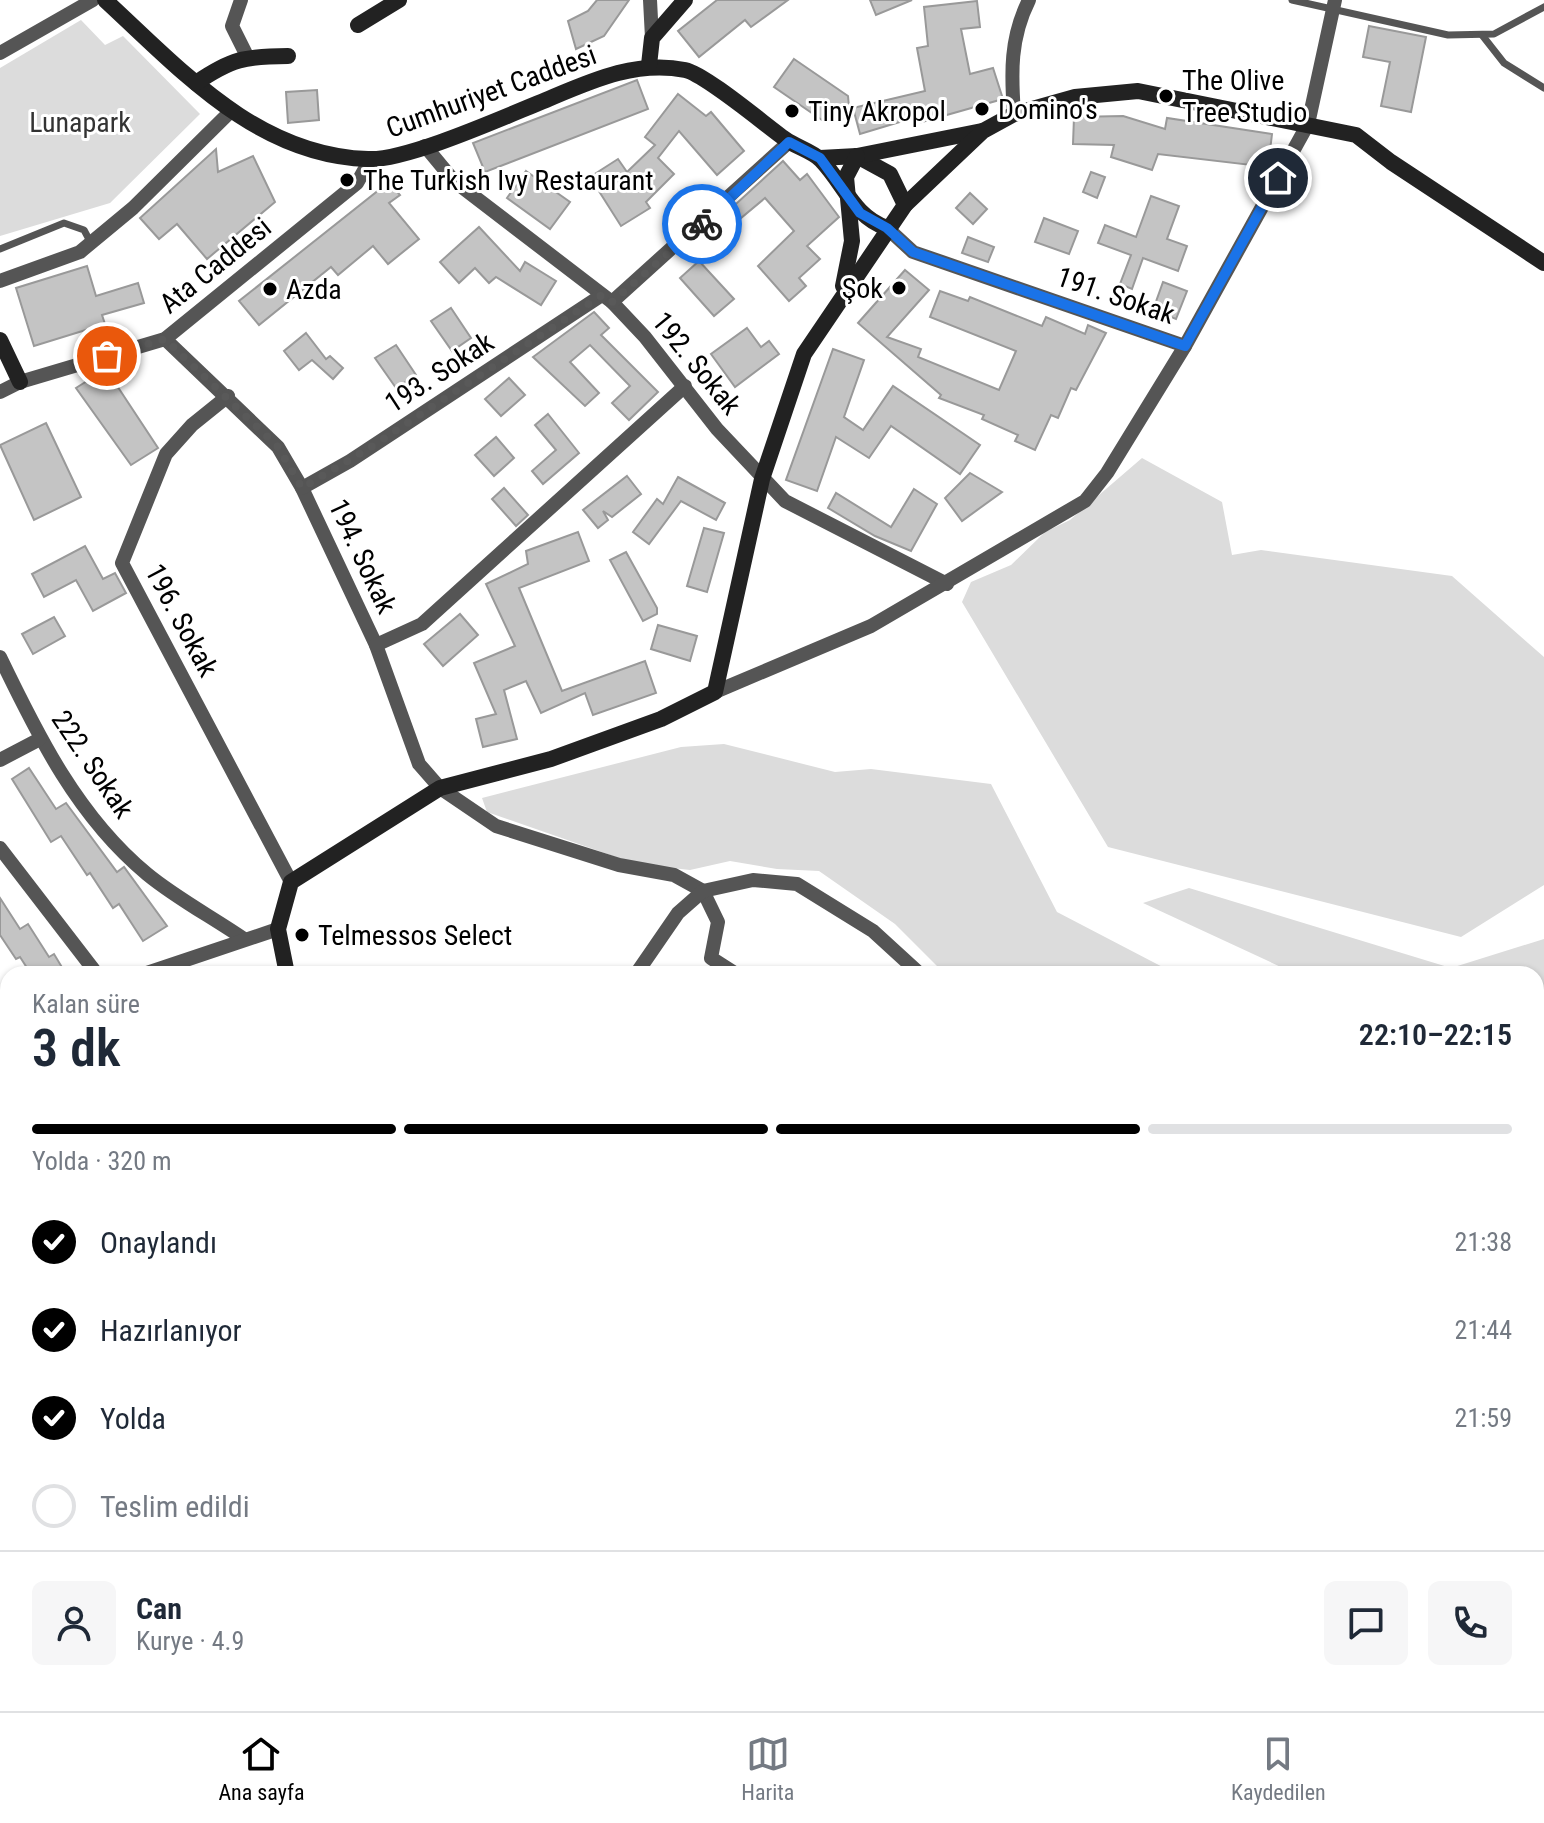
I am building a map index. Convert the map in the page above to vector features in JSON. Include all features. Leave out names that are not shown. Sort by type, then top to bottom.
[{"type":"street","points":[[0,53],[93,0]]},
{"type":"street","name":"Cumhuriyet Caddesi","points":[[105,0],[196,83],[248,124],[312,151],[370,160],[425,146],[596,79],[649,65],[689,71],[789,142],[820,158],[860,213],[887,228]]},
{"type":"street","points":[[241,0],[232,26],[247,56]]},
{"type":"street","points":[[358,25],[399,0]]},
{"type":"street","points":[[649,65],[652,38],[650,0]]},
{"type":"street","points":[[652,38],[685,0]]},
{"type":"street","points":[[1014,114],[1010,61],[1018,20],[1029,0]]},
{"type":"street","name":"191. Sokak","points":[[887,228],[913,252],[1185,346],[1308,124],[1334,4]]},
{"type":"street","points":[[196,83],[227,62],[247,56],[288,56]]},
{"type":"street","points":[[715,692],[762,479],[804,354],[841,295],[905,205],[983,131],[1014,114],[1075,97],[1138,91],[1356,135],[1391,162],[1544,263]]},
{"type":"street","points":[[0,281],[80,252],[133,208],[231,111]]},
{"type":"street","points":[[820,158],[857,156],[983,131]]},
{"type":"street","name":"193. Sokak","points":[[302,488],[607,298],[789,142]]},
{"type":"street","name":"192. Sokak","points":[[425,146],[454,181],[607,298],[685,386],[717,429],[785,501],[947,584]]},
{"type":"street","points":[[841,295],[852,241],[846,177],[857,156]]},
{"type":"street","points":[[857,156],[890,174],[905,205]]},
{"type":"street","name":"Ata Caddesi","points":[[0,392],[20,382],[165,339],[357,183],[370,160]]},
{"type":"street","name":"194. Sokak","points":[[165,339],[278,447],[302,488],[376,645],[419,764],[440,788],[496,826],[619,865],[674,875],[703,891]]},
{"type":"street","points":[[0,340],[20,382]]},
{"type":"street","points":[[285,966],[278,929],[291,882],[440,788],[551,759],[661,719],[715,692],[871,626],[1085,501],[1107,473],[1185,346]]},
{"type":"street","points":[[376,645],[422,624],[685,386]]},
{"type":"street","name":"196. Sokak","points":[[228,396],[192,425],[166,454],[122,563],[291,882]]},
{"type":"street","name":"222. Sokak","points":[[0,657],[40,739],[92,819],[147,874],[244,939]]},
{"type":"street","points":[[0,760],[40,739]]},
{"type":"street","points":[[0,848],[91,966]]},
{"type":"street","points":[[642,966],[678,913],[703,891],[753,880],[797,884],[873,931],[911,966]]},
{"type":"street","points":[[703,891],[718,922],[711,958],[724,966]]},
{"type":"street","points":[[167,966],[278,929]]},
{"type":"lane","points":[[1292,0],[1334,4],[1448,35],[1494,34],[1544,7]]},
{"type":"lane","points":[[1482,35],[1504,63],[1544,88]]},
{"type":"lane","points":[[0,249],[64,223],[84,230],[91,243]]},
{"type":"green space","name":"Lunapark","points":[[81,20],[105,45],[123,36],[200,114],[110,203],[0,236],[0,68]]},
{"type":"green space","points":[[1142,458],[1222,502],[1232,555],[1261,550],[1452,576],[1544,657],[1544,885],[1461,937],[1108,847],[962,602],[971,582],[1011,565],[1045,532],[1070,520]]},
{"type":"green space","points":[[724,744],[835,772],[871,769],[991,784],[1057,912],[1161,966],[937,966],[895,924],[819,871],[777,869],[730,861],[690,870],[636,864],[487,812],[482,798],[681,747]]},
{"type":"green space","points":[[1189,888],[1444,966],[1279,966],[1143,903]]},
{"type":"green space","points":[[1544,939],[1544,966],[1457,966]]},
{"type":"building","points":[[597,0],[629,0],[604,36],[576,49],[568,21],[588,11]]},
{"type":"building","points":[[717,0],[788,0],[751,27],[745,20],[699,57],[678,31]]},
{"type":"building","points":[[870,0],[912,0],[876,15]]},
{"type":"building","points":[[977,1],[980,27],[961,29],[970,74],[993,68],[1003,99],[915,124],[913,118],[860,134],[853,108],[925,91],[917,48],[928,46],[924,7]]},
{"type":"building","points":[[1369,26],[1426,37],[1411,112],[1381,106],[1390,62],[1363,57]]},
{"type":"building","points":[[794,59],[848,96],[850,118],[822,120],[774,87]]},
{"type":"building","points":[[637,80],[648,109],[485,172],[473,143]]},
{"type":"building","points":[[317,90],[319,120],[288,123],[286,92]]},
{"type":"building","points":[[678,94],[706,116],[711,112],[744,151],[717,175],[679,131],[658,158],[674,174],[646,202],[650,208],[621,226],[590,177],[618,159],[627,172],[655,145],[645,137]]},
{"type":"building","points":[[1123,116],[1165,129],[1167,118],[1272,134],[1268,167],[1158,154],[1152,170],[1111,157],[1114,145],[1073,144],[1074,117]]},
{"type":"building","points":[[216,149],[218,172],[253,156],[275,202],[207,259],[177,224],[159,239],[140,218]]},
{"type":"building","points":[[783,161],[800,180],[807,174],[839,217],[807,246],[820,259],[799,278],[806,286],[789,301],[758,266],[794,231],[765,198],[711,243],[703,234]]},
{"type":"building","points":[[526,171],[570,202],[550,229],[507,198]]},
{"type":"building","points":[[1091,172],[1105,177],[1097,198],[1083,192]]},
{"type":"building","points":[[389,182],[400,195],[389,203],[419,239],[388,264],[373,246],[338,275],[331,267],[259,325],[239,301]]},
{"type":"building","points":[[970,193],[987,209],[973,224],[956,208]]},
{"type":"building","points":[[1151,196],[1179,206],[1167,239],[1187,246],[1178,271],[1143,258],[1132,289],[1120,284],[1131,255],[1098,243],[1105,225],[1136,237]]},
{"type":"building","points":[[1044,218],[1078,231],[1069,254],[1035,242]]},
{"type":"building","points":[[479,227],[520,271],[525,262],[556,281],[541,305],[496,277],[489,283],[475,268],[459,283],[440,262]]},
{"type":"building","points":[[968,237],[994,247],[988,262],[962,253]]},
{"type":"building","points":[[699,261],[734,299],[714,316],[680,278]]},
{"type":"building","points":[[87,266],[96,296],[138,283],[144,303],[102,315],[105,324],[34,346],[16,288]]},
{"type":"building","points":[[905,270],[929,290],[887,337],[921,349],[918,357],[999,390],[1016,351],[930,317],[940,291],[968,301],[970,297],[1042,326],[1046,317],[1085,334],[1088,325],[1106,333],[1076,390],[1071,388],[1058,418],[1051,415],[1035,450],[1015,441],[1018,435],[982,419],[984,415],[939,398],[941,395],[858,323]]},
{"type":"building","points":[[1163,282],[1187,291],[1176,319],[1153,310]]},
{"type":"building","points":[[451,308],[471,338],[452,351],[431,321]]},
{"type":"building","points":[[594,312],[609,328],[601,335],[658,392],[629,420],[612,403],[630,386],[590,345],[570,362],[599,393],[585,406],[533,357]]},
{"type":"building","points":[[747,328],[761,347],[769,341],[779,354],[735,387],[711,354]]},
{"type":"building","points":[[306,333],[326,359],[330,356],[343,368],[333,379],[312,360],[299,370],[284,351]]},
{"type":"building","points":[[396,345],[416,375],[396,388],[375,358]]},
{"type":"building","points":[[833,349],[864,360],[844,417],[863,430],[893,386],[980,445],[960,474],[891,426],[869,458],[836,437],[817,491],[786,480]]},
{"type":"building","points":[[106,369],[158,448],[131,465],[76,388]]},
{"type":"building","points":[[509,378],[525,395],[501,416],[485,399]]},
{"type":"building","points":[[548,414],[579,453],[543,484],[532,471],[556,450],[535,425]]},
{"type":"building","points":[[46,423],[81,497],[34,520],[0,445]]},
{"type":"building","points":[[496,437],[514,458],[494,476],[475,455]]},
{"type":"building","points":[[970,473],[1002,492],[962,521],[945,498]]},
{"type":"building","points":[[627,476],[641,494],[612,517],[603,511],[608,520],[598,528],[583,510]]},
{"type":"building","points":[[678,477],[725,503],[716,520],[681,501],[649,544],[633,532],[657,499],[663,504]]},
{"type":"building","points":[[504,488],[528,515],[516,526],[492,499]]},
{"type":"building","points":[[914,489],[937,504],[911,551],[875,536],[828,508],[836,493],[891,527]]},
{"type":"building","points":[[704,528],[724,533],[707,592],[687,586]]},
{"type":"building","points":[[578,532],[589,561],[519,588],[562,691],[645,661],[656,693],[593,715],[585,693],[541,713],[526,681],[504,690],[517,739],[483,747],[476,719],[496,714],[474,663],[515,646],[486,584],[528,564],[526,551]]},
{"type":"building","points":[[85,546],[103,579],[115,573],[126,593],[93,611],[76,580],[44,597],[32,574]]},
{"type":"building","points":[[626,552],[657,608],[657,614],[643,621],[610,560]]},
{"type":"building","points":[[460,614],[478,635],[443,666],[424,644]]},
{"type":"building","points":[[54,617],[65,636],[33,654],[22,634]]},
{"type":"building","points":[[658,625],[697,636],[690,661],[651,649]]},
{"type":"building","points":[[29,768],[56,809],[66,803],[117,872],[124,867],[167,926],[143,941],[119,904],[113,908],[61,836],[51,842],[12,779]]},
{"type":"building","points":[[0,898],[20,929],[28,924],[49,957],[54,954],[61,966],[26,966],[20,957],[16,959],[0,935]]},
{"type":"way so far","points":[[107,356],[165,339],[278,447],[302,488],[350,461],[602,295],[612,302],[702,224]]},
{"type":"place","name":"The Olive Tree Studio","points":[[1166,96]]},
{"type":"place","name":"Domino's","points":[[982,109]]},
{"type":"place","name":"Tiny Akropol","points":[[792,111]]},
{"type":"place","name":"The Turkish Ivy Restaurant","points":[[347,180]]},
{"type":"place","name":"Şok","points":[[899,288]]},
{"type":"place","name":"Azda","points":[[270,289]]},
{"type":"place","name":"Telmessos Select","points":[[302,935]]},
{"type":"route","points":[[702,224],[789,142],[820,158],[860,213],[873,223],[887,228],[913,252],[1185,346],[1278,178]]}]
